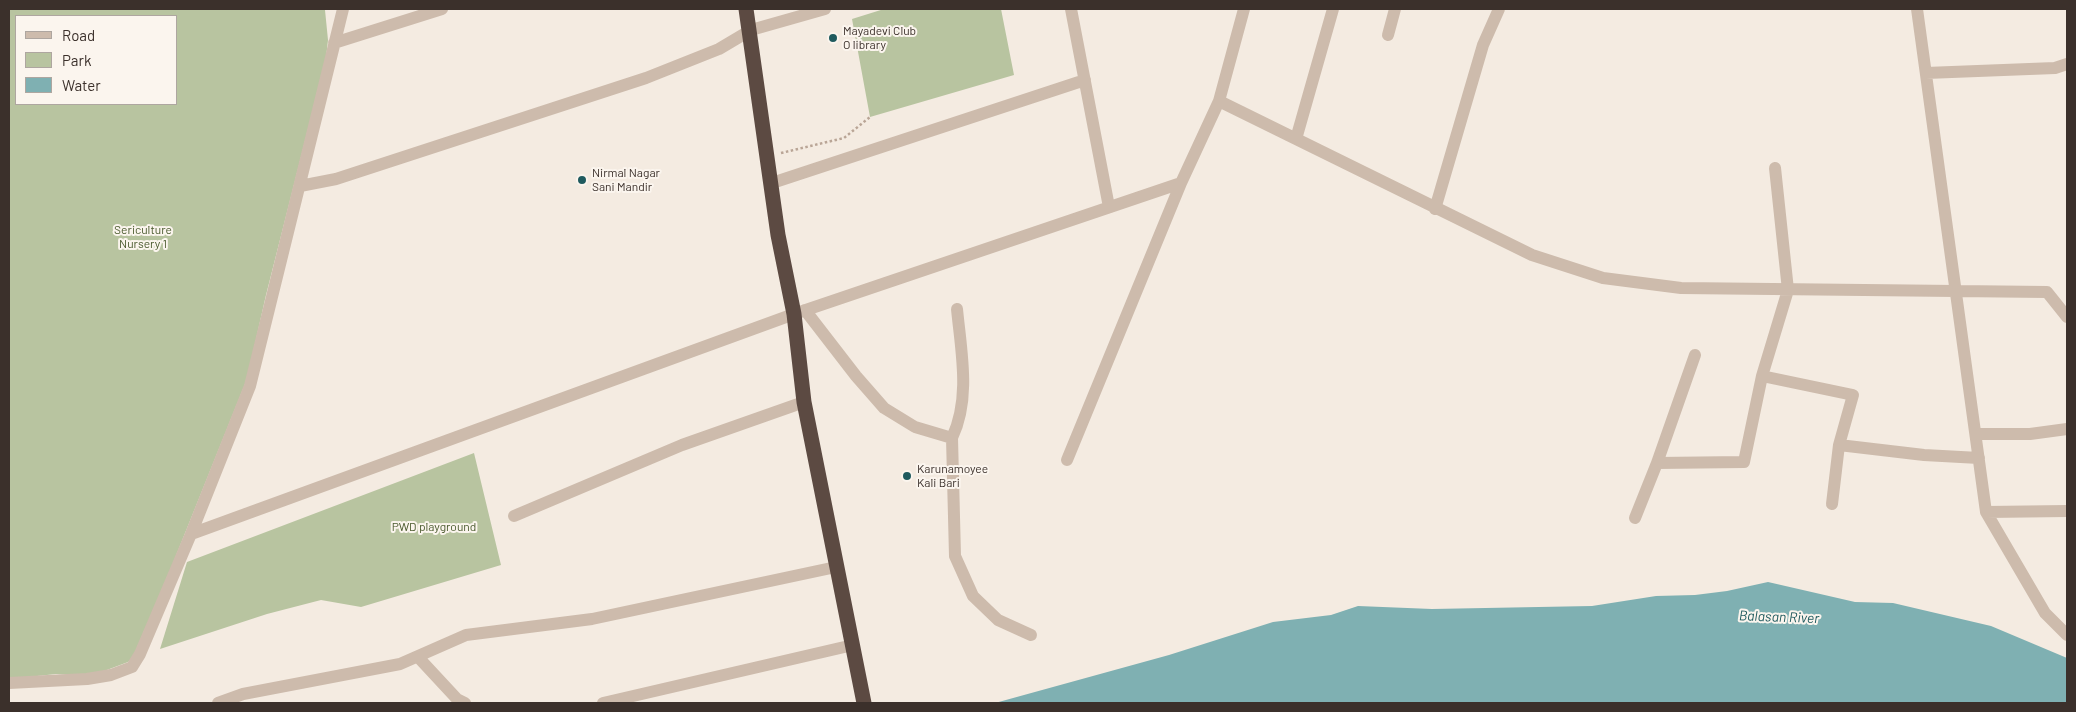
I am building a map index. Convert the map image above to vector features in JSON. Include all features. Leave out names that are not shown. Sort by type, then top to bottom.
[{"type":"highway","points":[[746,9],[751,30],[778,235],[800,312],[804,402],[864,703]]},
{"type":"street","points":[[9,683],[87,679],[121,672],[132,667],[140,654],[192,534],[250,386],[343,9]]},
{"type":"street","points":[[334,43],[442,9]]},
{"type":"street","points":[[300,186],[336,179],[646,78],[719,49],[751,30],[826,9]]},
{"type":"street","points":[[1071,9],[1109,207]]},
{"type":"street","points":[[1067,460],[1181,183],[1219,101],[1244,9]]},
{"type":"street","points":[[1296,139],[1333,9]]},
{"type":"street","points":[[1388,35],[1395,9]]},
{"type":"street","points":[[1435,209],[1483,45],[1499,9]]},
{"type":"street","points":[[1917,9],[1986,512],[2045,613],[2067,635]]},
{"type":"street","points":[[1926,73],[2056,68],[2067,64]]},
{"type":"street","points":[[772,183],[1085,80]]},
{"type":"street","points":[[1219,101],[1532,256],[1603,278],[1681,288],[2047,292],[2067,317]]},
{"type":"street","points":[[1657,463],[1744,462],[1762,376],[1788,290],[1775,168]]},
{"type":"street","points":[[192,534],[800,312],[1181,183]]},
{"type":"street","points":[[957,308],[964,381],[958,426],[952,438],[954,556],[974,596],[998,620],[1031,635]]},
{"type":"street","points":[[800,312],[884,408],[915,427],[952,438]]},
{"type":"street","points":[[1635,518],[1657,463],[1694,355]]},
{"type":"street","points":[[1762,376],[1853,395],[1839,445],[1832,504]]},
{"type":"street","points":[[514,516],[682,445],[804,402]]},
{"type":"street","points":[[1976,434],[2030,434],[2067,429]]},
{"type":"street","points":[[1839,445],[1924,455],[1979,458]]},
{"type":"street","points":[[1986,512],[2067,510]]},
{"type":"street","points":[[218,703],[242,694],[400,664],[466,635],[592,619],[836,567]]},
{"type":"street","points":[[603,703],[853,645]]},
{"type":"street","points":[[418,657],[457,699],[465,703]]},
{"type":"path","points":[[768,156],[844,138],[870,117]]},
{"type":"green space","name":"Sericulture Nursery 1","points":[[9,9],[325,10],[328,40],[326,58],[266,295],[247,379],[169,573],[133,657],[128,662],[91,676],[56,674],[9,679]]},
{"type":"green space","points":[[884,9],[1001,9],[1014,75],[870,117],[852,19]]},
{"type":"green space","name":"PWD playground","points":[[474,453],[501,565],[361,607],[321,600],[267,614],[160,649],[187,562]]},
{"type":"water","name":"Balasan River","points":[[1768,582],[1855,602],[1893,603],[1991,626],[2067,658],[2067,703],[995,703],[1169,655],[1273,622],[1331,615],[1358,606],[1432,609],[1592,606],[1656,596],[1695,595],[1727,591]]},
{"type":"place","name":"Mayadevi Club O library","points":[[833,38]]},
{"type":"place","name":"Nirmal Nagar Sani Mandir","points":[[582,180]]},
{"type":"place","name":"Karunamoyee Kali Bari","points":[[907,476]]}]
